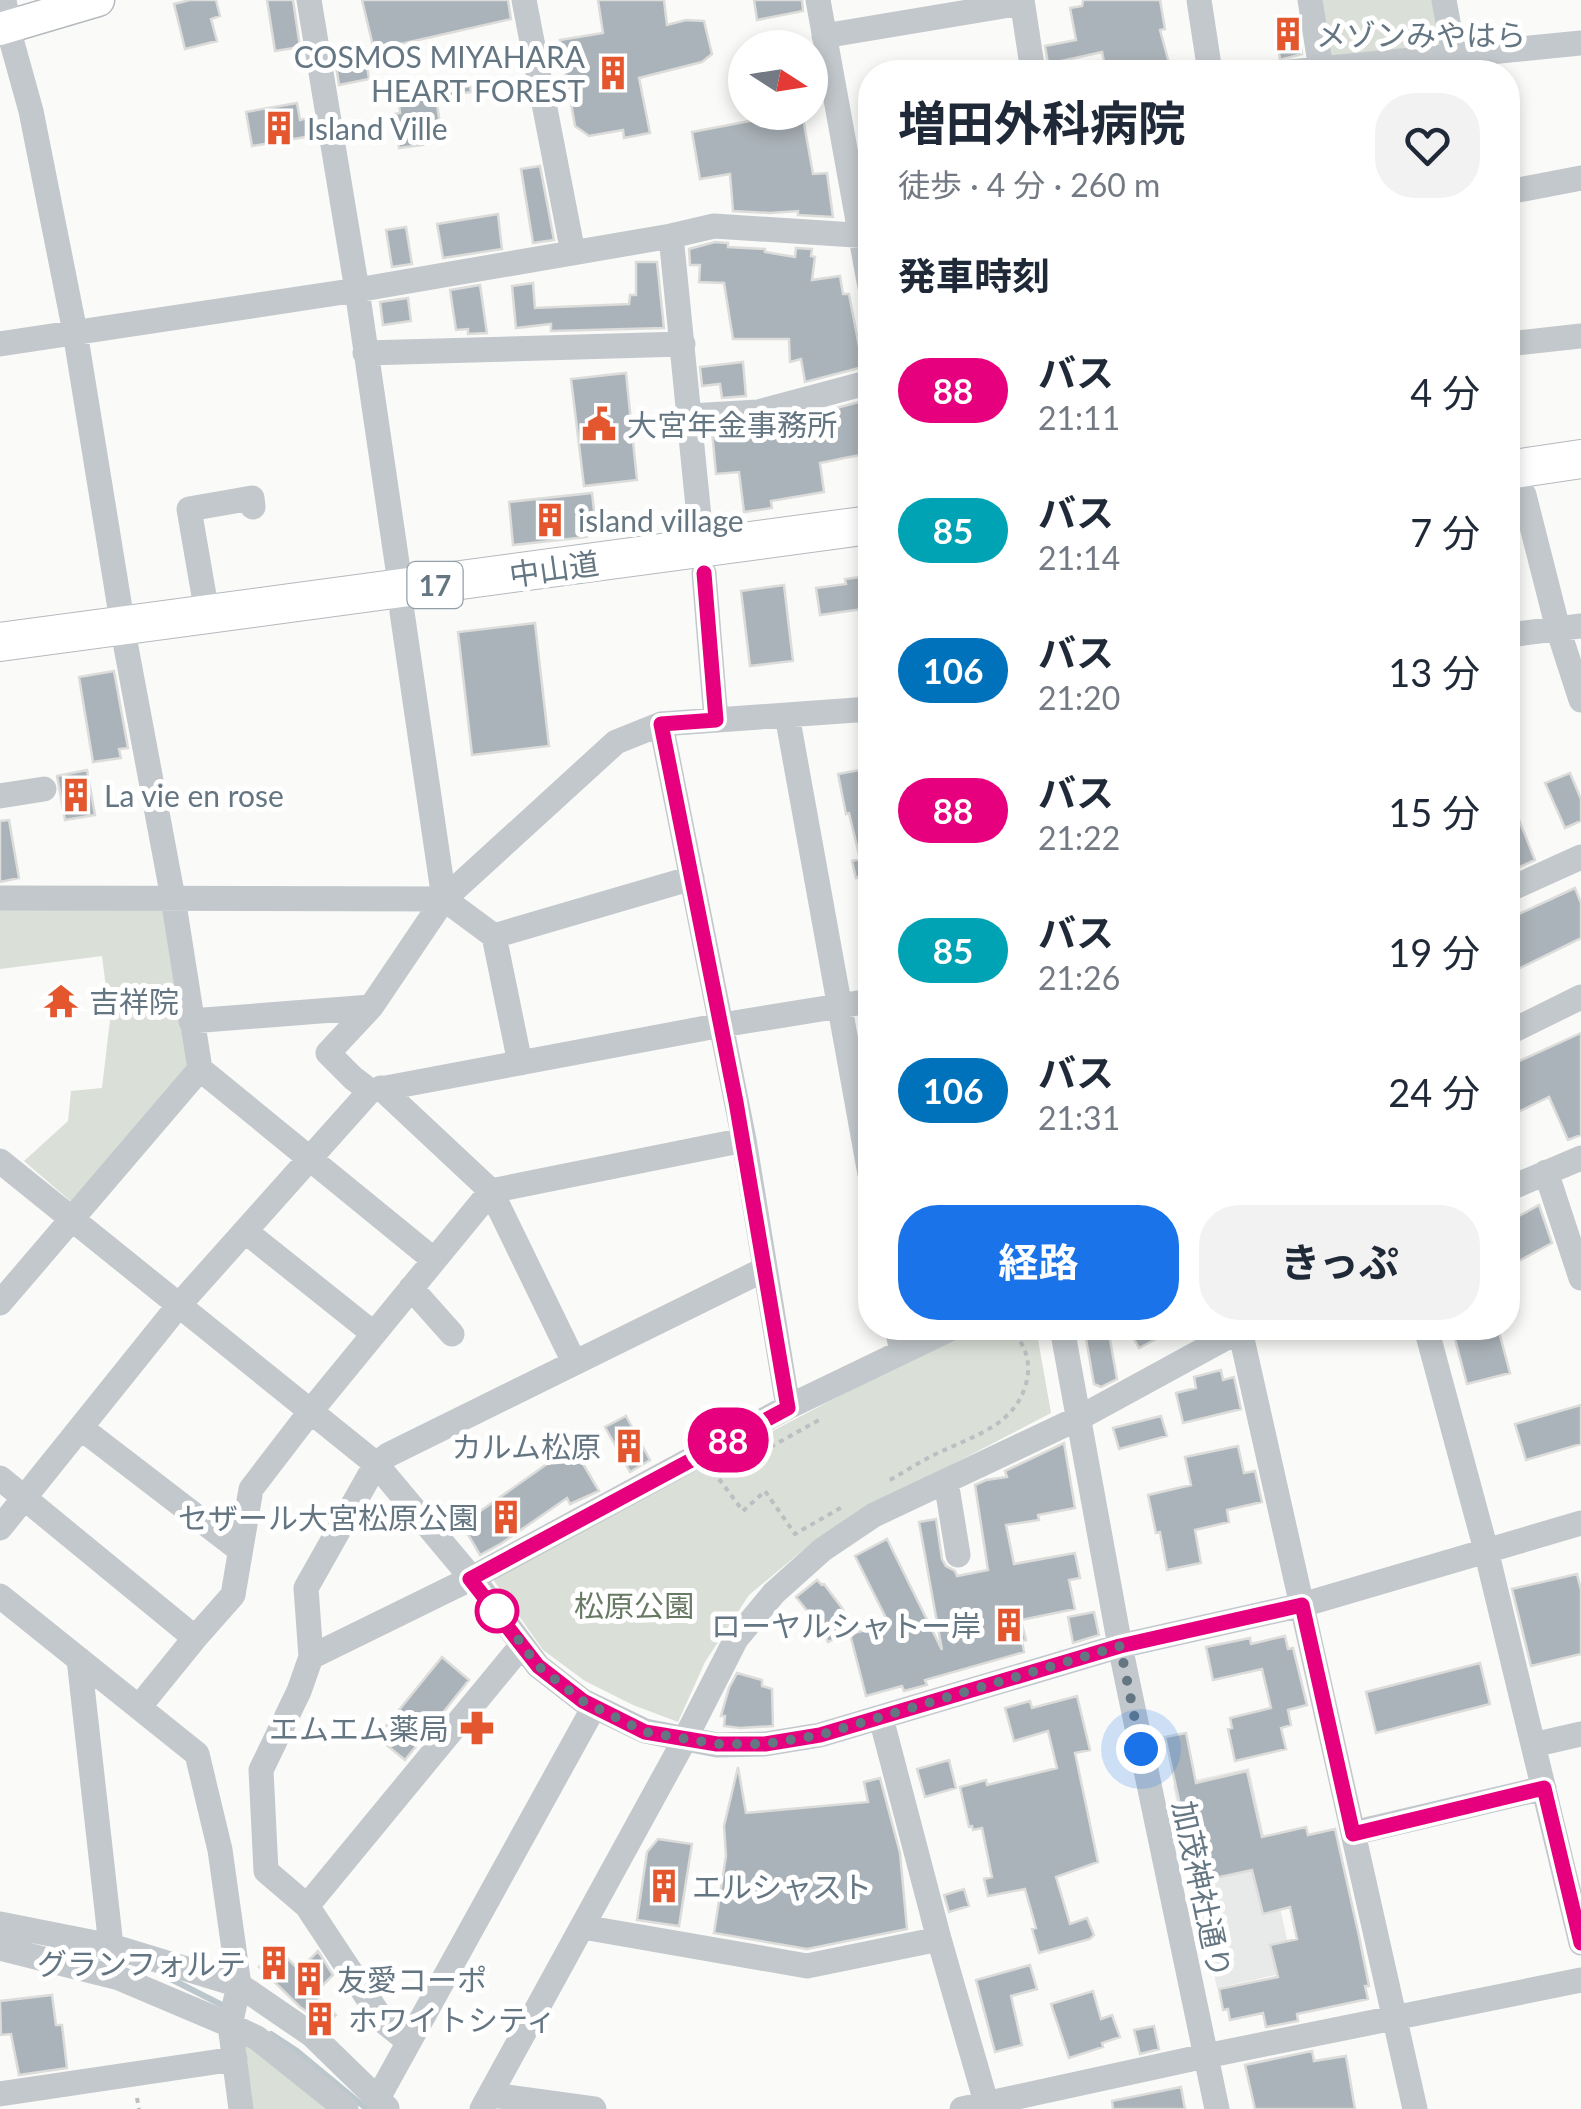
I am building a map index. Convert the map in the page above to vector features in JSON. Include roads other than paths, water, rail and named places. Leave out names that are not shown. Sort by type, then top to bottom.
[{"type":"highway","points":[[1520,445],[1581,437]]},
{"type":"highway","points":[[1520,481],[1581,460]]},
{"type":"highway","name":"中山道","points":[[0,642],[124,637],[402,601],[703,560],[858,528]]},
{"type":"highway","name":"中山道","points":[[703,560],[858,552]]},
{"type":"highway","name":"中山道","points":[[0,666],[207,613],[402,601]]},
{"type":"main road","points":[[4,19],[98,0]]},
{"type":"street","points":[[309,0],[356,290],[444,899]]},
{"type":"street","points":[[524,0],[573,253]]},
{"type":"street","points":[[818,0],[823,30]]},
{"type":"street","points":[[1199,0],[1208,60]]},
{"type":"street","points":[[1310,0],[1320,60]]},
{"type":"street","points":[[1444,0],[1454,56]]},
{"type":"street","points":[[828,35],[1022,2],[1031,60]]},
{"type":"street","points":[[4,19],[31,111],[75,332],[200,1069],[434,1260]]},
{"type":"street","points":[[1413,60],[1581,43]]},
{"type":"street","points":[[828,56],[858,202]]},
{"type":"street","points":[[1520,190],[1581,178]]},
{"type":"street","points":[[0,344],[356,290],[714,226],[858,236]]},
{"type":"street","points":[[671,236],[716,720]]},
{"type":"street","points":[[1520,343],[1581,336]]},
{"type":"street","points":[[365,353],[683,344]]},
{"type":"street","points":[[690,416],[758,412],[858,385]]},
{"type":"street","points":[[1520,493],[1570,628],[1581,700]]},
{"type":"street","points":[[207,613],[189,509],[252,498],[253,507]]},
{"type":"street","points":[[1520,634],[1570,628]]},
{"type":"street","points":[[574,1362],[491,1191],[375,1090],[352,1078],[328,1053],[371,1006],[444,899],[616,742],[661,724],[858,710]]},
{"type":"street","points":[[787,715],[858,1107]]},
{"type":"street","points":[[661,724],[744,1140],[788,1408]]},
{"type":"street","points":[[0,796],[44,789]]},
{"type":"street","points":[[1520,885],[1581,857]]},
{"type":"street","points":[[494,936],[692,878]]},
{"type":"street","points":[[0,898],[444,899],[494,936],[520,1063]]},
{"type":"street","points":[[1520,1027],[1581,997]]},
{"type":"street","points":[[0,1528],[179,1306],[375,1090],[858,1003]]},
{"type":"street","points":[[192,1021],[371,1006]]},
{"type":"street","points":[[0,1303],[200,1069]]},
{"type":"street","points":[[139,1707],[232,1595],[251,1488],[491,1191],[744,1140]]},
{"type":"street","points":[[1520,1183],[1581,1158]]},
{"type":"street","points":[[0,1161],[376,1464],[538,1666],[583,1701],[645,1732],[717,1744],[765,1744],[820,1735],[1120,1646],[1302,1605],[1581,1522]]},
{"type":"street","points":[[1546,1172],[1581,1278]]},
{"type":"street","points":[[245,1231],[374,1334]]},
{"type":"street","points":[[408,2041],[383,2021],[307,1906],[266,1872],[261,1770],[311,1657],[306,1588],[376,1464],[388,1454],[765,1270]]},
{"type":"street","points":[[411,1288],[452,1334]]},
{"type":"street","points":[[311,1657],[470,1579],[788,1408],[899,1340]]},
{"type":"street","name":"加茂神社通り","points":[[1064,1340],[1120,1646],[1217,2109]]},
{"type":"street","points":[[594,2109],[487,2102],[736,1640],[774,1592],[822,1550],[874,1515],[1079,1418],[1220,1340]]},
{"type":"street","points":[[1245,1340],[1416,2109]]},
{"type":"street","points":[[1429,1340],[1486,1550],[1581,1943]]},
{"type":"street","points":[[81,1428],[240,1550]]},
{"type":"street","points":[[0,1478],[194,1638]]},
{"type":"street","points":[[946,1481],[958,1554]]},
{"type":"street","points":[[0,1596],[197,1754],[220,1850],[241,2109]]},
{"type":"street","points":[[307,1906],[522,1644]]},
{"type":"street","points":[[79,1660],[111,1946]]},
{"type":"street","points":[[0,1948],[234,2008],[312,2035],[383,2103],[408,2041],[594,1707]]},
{"type":"street","points":[[881,1718],[979,2107],[1205,2056],[1581,1980]]},
{"type":"street","points":[[1533,1745],[1581,1734]]},
{"type":"street","points":[[1353,1834],[1544,1788]]},
{"type":"street","points":[[0,1924],[111,1946],[234,2008],[257,2038],[346,2109]]},
{"type":"street","points":[[583,1926],[808,1966],[939,1939]]},
{"type":"street","points":[[0,2094],[235,2058]]},
{"type":"waterway","points":[[70,1950],[126,1963]]},
{"type":"waterway","points":[[161,1974],[226,2007]]},
{"type":"waterway","points":[[271,2034],[367,2109]]},
{"type":"place","name":"メゾンみやはら","points":[[1288,34]]},
{"type":"place","name":"COSMOS MIYAHARA HEART FOREST","points":[[613,73]]},
{"type":"place","name":"Island Ville","points":[[279,128]]},
{"type":"place","name":"大宮年金事務所","points":[[599,424]]},
{"type":"place","name":"island village","points":[[550,520]]},
{"type":"place","name":"La vie en rose","points":[[76,795]]},
{"type":"place","name":"吉祥院","points":[[61,1001]]},
{"type":"place","name":"カルム松原","points":[[629,1446]]},
{"type":"place","name":"セザール大宮松原公園","points":[[506,1517]]},
{"type":"place","name":"ローヤルシャトー岸","points":[[1009,1625]]},
{"type":"place","name":"エムエム薬局","points":[[477,1728]]},
{"type":"place","name":"エルシャスト","points":[[664,1886]]},
{"type":"place","name":"グランフォルテ","points":[[274,1963]]},
{"type":"place","name":"友愛コーポ","points":[[309,1979]]},
{"type":"place","name":"ホワイトシティ","points":[[320,2019]]},
{"type":"park label","name":"松原公園","points":[[634,1605]]}]
